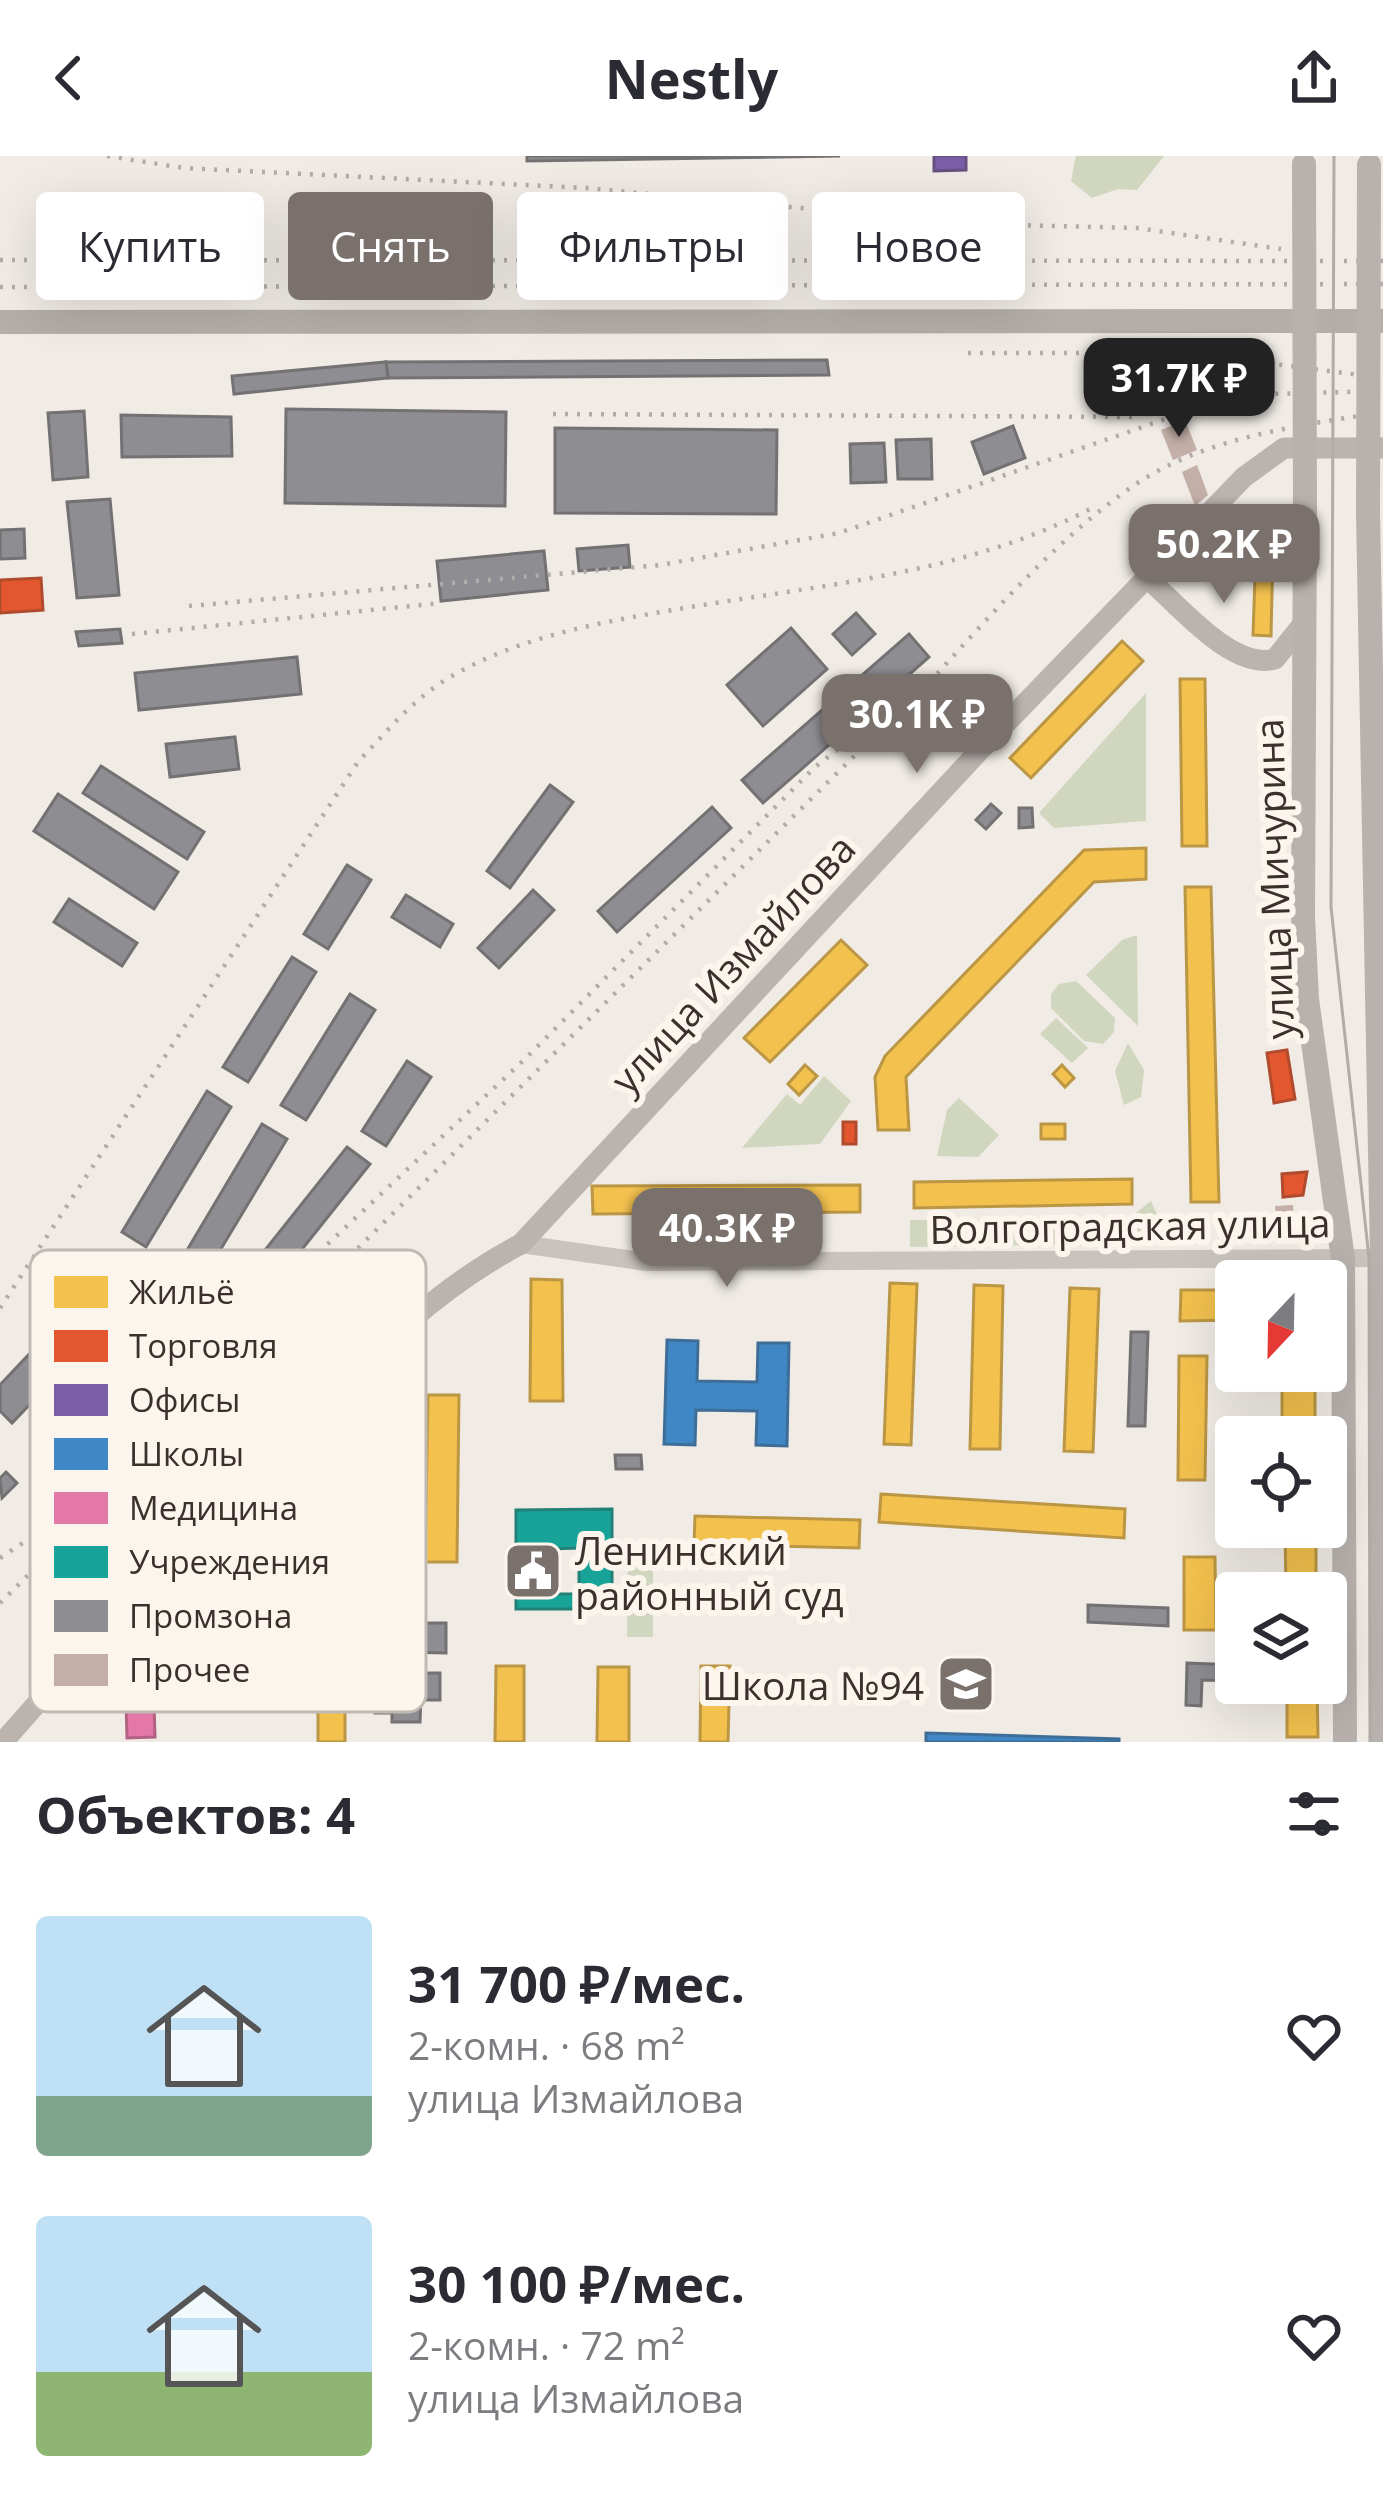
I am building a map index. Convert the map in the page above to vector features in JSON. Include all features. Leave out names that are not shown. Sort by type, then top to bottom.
[{"type":"highway","points":[[0,322],[1383,321]]},
{"type":"main road","name":"улица Мичурина","points":[[1303,160],[1307,999],[1343,1258],[1346,1742]]},
{"type":"main road","points":[[1370,160],[1368,512],[1383,1258],[1382,1742]]},
{"type":"main road","name":"улица Измайлова","points":[[521,1244],[1147,578],[1275,452],[1383,448]]},
{"type":"main road","points":[[1147,578],[1230,649],[1254,660],[1265,662],[1283,654],[1303,624]]},
{"type":"main road","points":[[426,1309],[469,1271],[521,1244]]},
{"type":"main road","points":[[3,1742],[30,1711]]},
{"type":"street","name":"Волгоградская улица","points":[[521,1244],[647,1262],[1383,1258]]},
{"type":"green space","points":[[1076,156],[1164,156],[1137,190],[1118,189],[1092,198],[1071,181]]},
{"type":"green space","points":[[1146,693],[1146,821],[1054,828],[1039,813]]},
{"type":"green space","points":[[1137,935],[1138,1026],[1086,975],[1122,940]]},
{"type":"green space","points":[[1076,981],[1115,1018],[1114,1032],[1103,1044],[1084,1041],[1051,1008],[1051,994],[1059,984]]},
{"type":"green space","points":[[1056,1018],[1088,1048],[1072,1063],[1040,1034]]},
{"type":"green space","points":[[1128,1043],[1144,1070],[1141,1097],[1124,1105],[1115,1071]]},
{"type":"green space","points":[[824,1076],[851,1101],[820,1144],[742,1148],[787,1094],[800,1105]]},
{"type":"green space","points":[[959,1098],[999,1135],[978,1157],[937,1156],[947,1110]]},
{"type":"green space","points":[[1151,1201],[1159,1219],[1157,1243],[910,1247],[910,1220],[1135,1221],[1137,1212]]},
{"type":"green space","points":[[628,1557],[653,1557],[653,1637],[627,1637]]},
{"type":"building: Жильё","points":[[1256,549],[1273,549],[1271,636],[1253,635]]},
{"type":"building: Жильё","points":[[1122,641],[1143,661],[1031,778],[1010,758]]},
{"type":"building: Жильё","points":[[1180,679],[1205,679],[1207,846],[1182,846]]},
{"type":"building: Жильё","points":[[1146,848],[1146,879],[1094,882],[906,1077],[909,1130],[878,1130],[875,1077],[885,1056],[1084,850]]},
{"type":"building: Жильё","points":[[1185,887],[1211,887],[1219,1202],[1191,1202]]},
{"type":"building: Жильё","points":[[841,940],[867,965],[770,1062],[744,1038]]},
{"type":"building: Жильё","points":[[805,1065],[817,1076],[799,1095],[788,1084]]},
{"type":"building: Жильё","points":[[1062,1065],[1074,1078],[1065,1087],[1053,1074]]},
{"type":"building: Жильё","points":[[1041,1124],[1065,1124],[1065,1139],[1041,1139]]},
{"type":"building: Жильё","points":[[1132,1179],[1132,1204],[914,1208],[914,1182]]},
{"type":"building: Жильё","points":[[860,1185],[860,1212],[593,1214],[592,1186]]},
{"type":"building: Жильё","points":[[531,1279],[562,1280],[563,1401],[530,1401]]},
{"type":"building: Жильё","points":[[890,1283],[917,1284],[911,1445],[884,1444]]},
{"type":"building: Жильё","points":[[974,1285],[1003,1286],[1000,1449],[970,1449]]},
{"type":"building: Жильё","points":[[1070,1288],[1099,1289],[1093,1452],[1064,1451]]},
{"type":"building: Жильё","points":[[1181,1290],[1215,1290],[1215,1320],[1180,1321]]},
{"type":"building: Жильё","points":[[1179,1356],[1207,1356],[1205,1480],[1178,1480]]},
{"type":"building: Жильё","points":[[1282,1392],[1315,1392],[1315,1416],[1282,1416]]},
{"type":"building: Жильё","points":[[428,1395],[459,1395],[457,1562],[426,1562]]},
{"type":"building: Жильё","points":[[881,1494],[1125,1509],[1124,1538],[879,1522]]},
{"type":"building: Жильё","points":[[695,1516],[860,1520],[859,1548],[694,1544]]},
{"type":"building: Жильё","points":[[1285,1548],[1316,1548],[1316,1572],[1286,1572]]},
{"type":"building: Жильё","points":[[1184,1557],[1215,1557],[1215,1630],[1184,1630]]},
{"type":"building: Жильё","points":[[496,1666],[524,1666],[524,1742],[495,1742]]},
{"type":"building: Жильё","points":[[701,1666],[730,1666],[728,1742],[700,1742]]},
{"type":"building: Жильё","points":[[598,1667],[629,1667],[629,1742],[597,1742]]},
{"type":"building: Жильё","points":[[1287,1704],[1317,1704],[1318,1737],[1287,1737]]},
{"type":"building: Жильё","points":[[318,1712],[345,1712],[345,1742],[318,1742]]},
{"type":"building: Торговля","points":[[41,578],[43,610],[0,613],[0,580]]},
{"type":"building: Торговля","points":[[1287,1050],[1295,1099],[1274,1103],[1267,1053]]},
{"type":"building: Торговля","points":[[843,1122],[856,1122],[856,1144],[843,1144]]},
{"type":"building: Торговля","points":[[1307,1172],[1303,1195],[1283,1197],[1282,1174]]},
{"type":"building: Офисы","points":[[934,156],[966,156],[966,170],[934,171]]},
{"type":"building: Школы","points":[[667,1340],[698,1341],[697,1381],[757,1382],[758,1343],[789,1343],[787,1446],[756,1445],[757,1411],[696,1410],[695,1445],[664,1444]]},
{"type":"building: Школы","points":[[926,1733],[1119,1739],[1119,1742],[926,1742]]},
{"type":"building: Медицина","points":[[126,1712],[154,1712],[155,1737],[127,1738]]},
{"type":"building: Учреждения","name":"Ленинский районный суд","points":[[612,1509],[612,1609],[516,1609],[516,1510]],"holes":[[[579,1548],[579,1594],[549,1594],[549,1549]]]},
{"type":"building: Промзона","points":[[527,156],[840,156],[527,161]]},
{"type":"building: Промзона","points":[[827,360],[829,375],[388,378],[386,362]]},
{"type":"building: Промзона","points":[[386,362],[388,378],[234,394],[232,376]]},
{"type":"building: Промзона","points":[[286,409],[506,412],[505,506],[285,503]]},
{"type":"building: Промзона","points":[[84,411],[88,477],[53,480],[48,413]]},
{"type":"building: Промзона","points":[[121,415],[231,417],[232,456],[122,457]]},
{"type":"building: Промзона","points":[[1013,426],[1025,458],[984,474],[972,442]]},
{"type":"building: Промзона","points":[[555,428],[777,430],[776,514],[555,513]]},
{"type":"building: Промзона","points":[[931,439],[932,479],[898,479],[896,440]]},
{"type":"building: Промзона","points":[[884,443],[886,482],[851,483],[850,444]]},
{"type":"building: Промзона","points":[[110,499],[119,595],[77,598],[67,502]]},
{"type":"building: Промзона","points":[[24,529],[25,558],[0,559],[0,530]]},
{"type":"building: Промзона","points":[[628,545],[630,567],[579,571],[577,549]]},
{"type":"building: Промзона","points":[[544,551],[548,590],[441,601],[437,561]]},
{"type":"building: Промзона","points":[[856,613],[875,634],[852,655],[833,634]]},
{"type":"building: Промзона","points":[[791,628],[827,669],[763,726],[727,685]]},
{"type":"building: Промзона","points":[[120,629],[122,643],[79,646],[76,632]]},
{"type":"building: Промзона","points":[[909,634],[929,657],[763,803],[742,780]]},
{"type":"building: Промзона","points":[[297,657],[301,694],[139,710],[135,673]]},
{"type":"building: Промзона","points":[[235,737],[239,769],[170,777],[166,744]]},
{"type":"building: Промзона","points":[[101,766],[204,832],[187,859],[83,793]]},
{"type":"building: Промзона","points":[[550,785],[573,802],[510,888],[487,871]]},
{"type":"building: Промзона","points":[[58,794],[178,872],[154,909],[34,831]]},
{"type":"building: Промзона","points":[[991,804],[1001,813],[986,829],[976,820]]},
{"type":"building: Промзона","points":[[712,807],[731,828],[617,932],[598,911]]},
{"type":"building: Промзона","points":[[1019,808],[1032,808],[1033,827],[1019,828]]},
{"type":"building: Промзона","points":[[347,865],[371,880],[328,949],[304,934]]},
{"type":"building: Промзона","points":[[533,890],[554,910],[499,968],[478,948]]},
{"type":"building: Промзона","points":[[406,895],[453,924],[440,947],[392,917]]},
{"type":"building: Промзона","points":[[69,899],[137,943],[122,966],[54,922]]},
{"type":"building: Промзона","points":[[292,957],[316,972],[248,1082],[223,1067]]},
{"type":"building: Промзона","points":[[350,994],[375,1010],[306,1120],[281,1105]]},
{"type":"building: Промзона","points":[[407,1061],[431,1077],[386,1146],[362,1131]]},
{"type":"building: Промзона","points":[[207,1091],[231,1107],[146,1247],[122,1232]]},
{"type":"building: Промзона","points":[[262,1124],[287,1139],[220,1250],[187,1250]]},
{"type":"building: Промзона","points":[[347,1147],[370,1164],[301,1250],[265,1250]]},
{"type":"building: Промзона","points":[[1131,1332],[1148,1332],[1145,1426],[1128,1426]]},
{"type":"building: Промзона","points":[[30,1353],[30,1404],[12,1423],[0,1411],[0,1385]]},
{"type":"building: Промзона","points":[[615,1455],[641,1455],[642,1469],[616,1469]]},
{"type":"building: Промзона","points":[[6,1472],[17,1483],[2,1498],[0,1478]]},
{"type":"building: Промзона","points":[[1088,1605],[1168,1608],[1168,1626],[1088,1622]]},
{"type":"building: Промзона","points":[[426,1623],[446,1623],[446,1653],[426,1653]]},
{"type":"building: Промзона","points":[[1187,1663],[1215,1664],[1215,1680],[1202,1680],[1201,1706],[1186,1705]]},
{"type":"building: Промзона","points":[[426,1673],[440,1673],[440,1700],[426,1700]]},
{"type":"building: Промзона","points":[[420,1712],[420,1722],[392,1722],[392,1713],[375,1713]]},
{"type":"building: Прочее","points":[[1185,420],[1197,450],[1173,460],[1161,430]]},
{"type":"building: Прочее","points":[[1197,465],[1208,495],[1195,506],[1182,472]]},
{"type":"building: Прочее","points":[[1293,1205],[1294,1220],[1276,1221],[1275,1206]]},
{"type":"tram line","points":[[1334,156],[1331,907],[1369,1258],[1370,1742]]},
{"type":"railway","points":[[107,156],[184,168],[586,188],[971,224],[1137,228],[1281,249]]},
{"type":"railway","points":[[0,260],[1383,261]]},
{"type":"railway","points":[[0,287],[1383,284]]},
{"type":"railway","points":[[968,353],[1189,353],[1383,378]]},
{"type":"railway","points":[[1181,411],[1267,394],[1383,391]]},
{"type":"railway","points":[[189,606],[660,565],[839,533],[1197,408]]},
{"type":"railway","points":[[356,1250],[936,675],[1031,574],[1108,504],[1193,454],[1255,435],[1383,412]]},
{"type":"railway","points":[[553,414],[1139,417]]},
{"type":"railway","points":[[38,1250],[358,762],[439,684],[506,650],[562,632],[944,562],[1046,530],[1094,507]]},
{"type":"railway","points":[[132,634],[441,603]]},
{"type":"railway","points":[[321,1250],[526,1058],[815,767],[854,737]]},
{"type":"railway","points":[[0,1308],[30,1262]]},
{"type":"railway","points":[[0,1558],[30,1538]]},
{"type":"railway","points":[[0,1603],[30,1573]]},
{"type":"place","name":"Ленинский районный суд","points":[[533,1571]]},
{"type":"place","name":"Школа №94","points":[[966,1684]]}]
